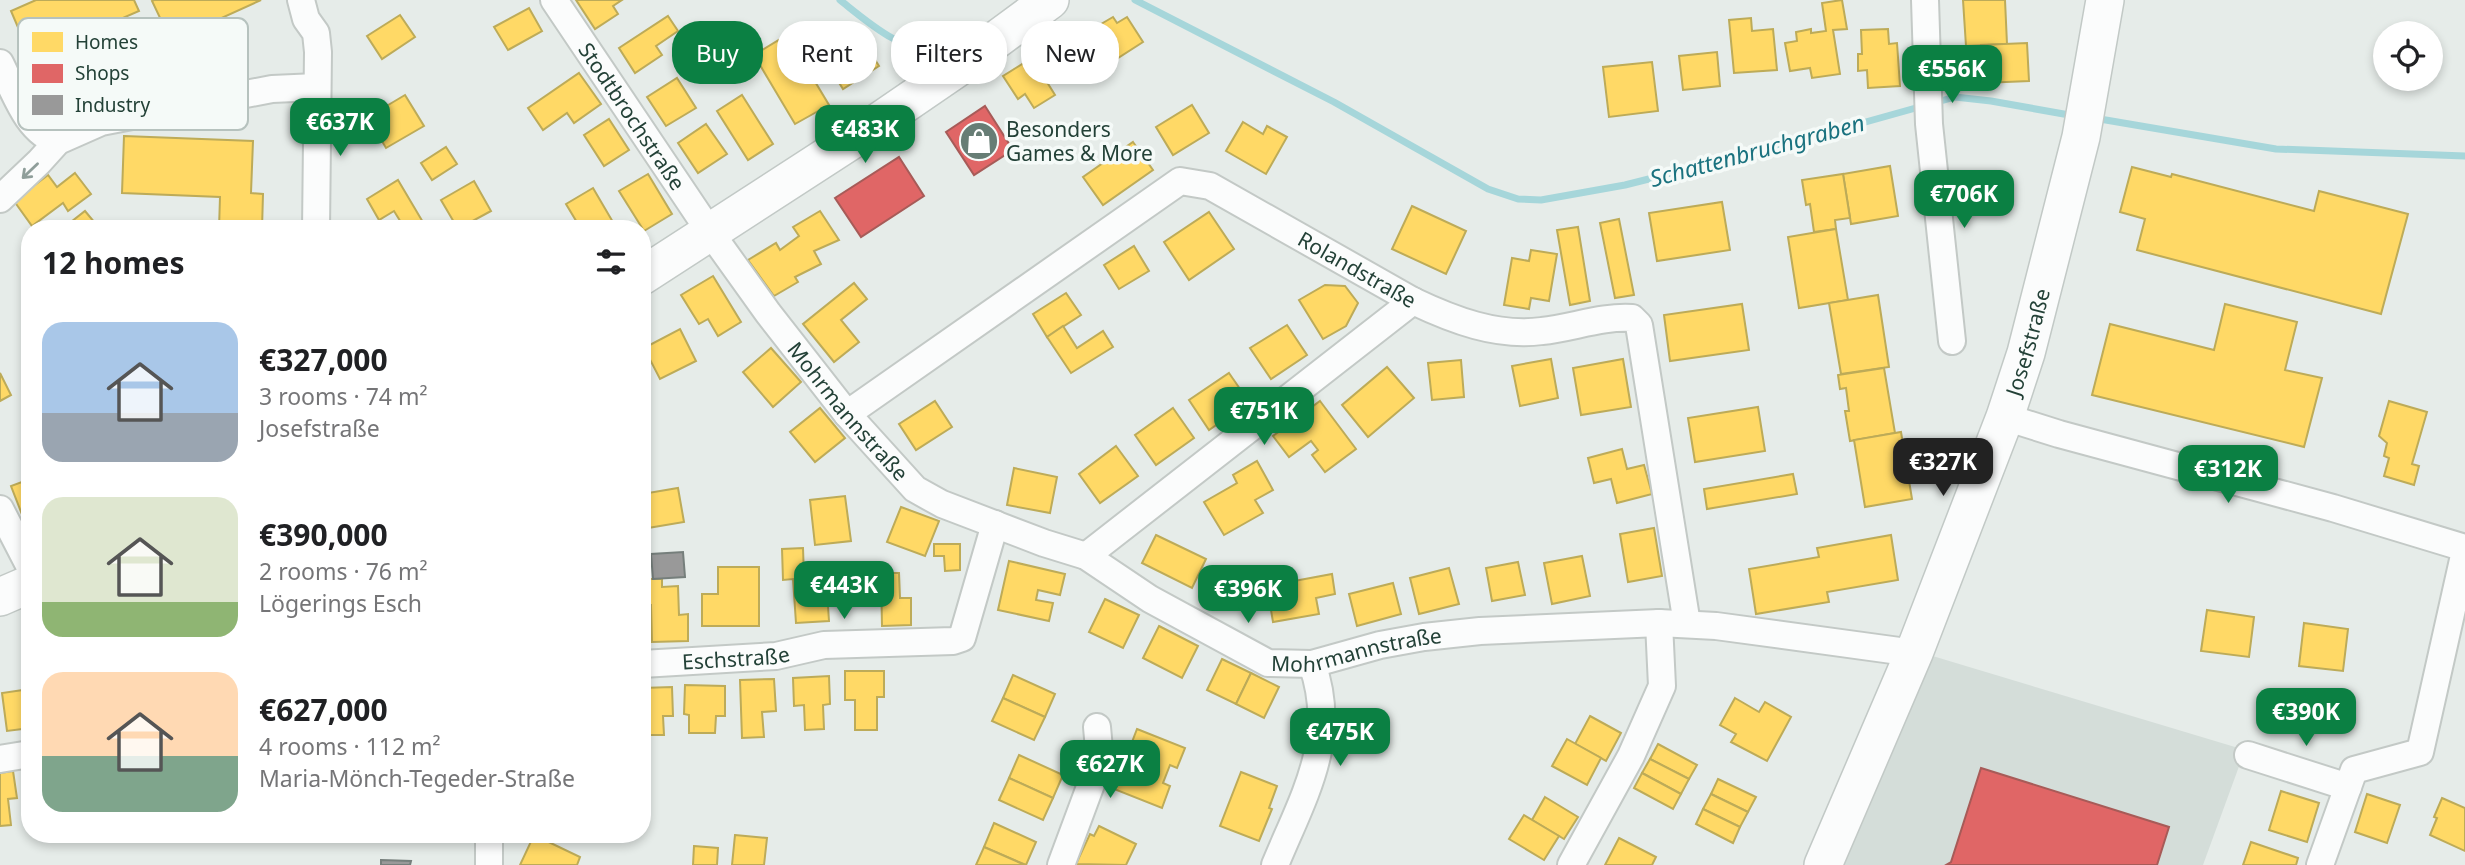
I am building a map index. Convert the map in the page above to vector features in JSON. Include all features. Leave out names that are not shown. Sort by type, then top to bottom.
[{"type":"street","points":[[301,0],[306,19],[316,33],[316,220]]},
{"type":"street","name":"Stodtbrochstraße","points":[[554,0],[710,232]]},
{"type":"street","points":[[651,270],[966,62],[1050,0]]},
{"type":"street","points":[[1925,0],[1929,124],[1952,341]]},
{"type":"street","name":"Josefstraße","points":[[1823,865],[1914,653],[2006,416],[2026,353],[2081,137],[2105,0]]},
{"type":"street","points":[[0,63],[18,99]]},
{"type":"street","points":[[248,94],[272,89],[317,87]]},
{"type":"street","points":[[40,130],[50,139],[58,141]]},
{"type":"street","points":[[0,198],[58,141],[80,130]]},
{"type":"street","name":"Rolandstraße","points":[[847,414],[1181,181],[1210,186],[1446,317],[1503,332],[1541,332],[1618,317],[1632,318],[1640,325],[1687,624]]},
{"type":"street","name":"Mohrmannstraße","points":[[710,232],[768,313],[847,414],[915,489],[942,504],[1086,556],[1150,599],[1268,663],[1312,664],[1380,645],[1480,631],[1658,623],[1716,626],[1914,653]]},
{"type":"street","points":[[1086,556],[1413,301]]},
{"type":"street","points":[[2006,416],[2059,434],[2333,508],[2465,549],[2420,752],[2354,770],[2320,865]]},
{"type":"street","points":[[0,509],[21,550]]},
{"type":"street","name":"Eschstraße","points":[[651,663],[776,656],[824,645],[953,641],[962,638],[995,524]]},
{"type":"street","points":[[0,597],[21,588]]},
{"type":"street","points":[[1571,865],[1630,756],[1662,687],[1658,623]]},
{"type":"street","points":[[1275,865],[1312,779],[1319,752],[1323,703],[1312,664]]},
{"type":"street","points":[[1061,865],[1100,760],[1097,727]]},
{"type":"street","points":[[2248,755],[2348,787]]},
{"type":"street","points":[[0,759],[21,756]]},
{"type":"street","points":[[489,843],[489,865]]},
{"type":"shaded area","points":[[1926,654],[2245,750],[2203,865],[1844,865]]},
{"type":"building: Homes","points":[[36,0],[134,0],[139,11],[123,18],[18,18],[18,27],[11,11]]},
{"type":"building: Homes","points":[[261,0],[221,18],[160,18],[152,1]]},
{"type":"building: Homes","points":[[576,0],[622,0],[613,6],[618,14],[595,29]]},
{"type":"building: Homes","points":[[1842,0],[1847,29],[1833,30],[1840,74],[1812,78],[1810,68],[1790,71],[1785,43],[1797,41],[1796,32],[1811,29],[1811,33],[1826,31],[1822,3]]},
{"type":"building: Homes","points":[[1963,0],[2005,0],[2007,44],[1966,46]]},
{"type":"building: Homes","points":[[529,8],[542,31],[508,50],[494,27]]},
{"type":"building: Homes","points":[[400,15],[415,37],[382,59],[367,36]]},
{"type":"building: Homes","points":[[668,16],[672,22],[672,35],[656,46],[662,55],[635,73],[619,48]]},
{"type":"building: Homes","points":[[1127,17],[1143,42],[1119,57],[1119,22]]},
{"type":"building: Homes","points":[[1751,18],[1752,31],[1773,29],[1777,70],[1734,73],[1729,20]]},
{"type":"building: Homes","points":[[1888,29],[1889,44],[1897,43],[1900,86],[1868,88],[1867,70],[1858,71],[1858,54],[1862,54],[1861,30]]},
{"type":"building: Homes","points":[[777,41],[777,84],[816,84],[829,105],[795,124],[763,70],[763,50]]},
{"type":"building: Homes","points":[[2027,43],[2029,81],[1983,83],[1981,45]]},
{"type":"building: Homes","points":[[1717,52],[1720,86],[1683,90],[1679,56]]},
{"type":"building: Homes","points":[[1652,62],[1658,111],[1609,117],[1603,67]]},
{"type":"building: Homes","points":[[1021,65],[1021,84],[1048,84],[1055,95],[1034,108],[1025,94],[1018,99],[1007,82],[1007,74]]},
{"type":"building: Homes","points":[[579,73],[601,104],[574,123],[567,113],[543,130],[528,108]]},
{"type":"building: Homes","points":[[672,81],[672,84],[681,84],[696,108],[666,126],[647,97]]},
{"type":"building: Homes","points":[[405,95],[424,126],[386,148],[368,117]]},
{"type":"building: Homes","points":[[742,95],[773,144],[748,160],[717,111]]},
{"type":"building: Homes","points":[[1192,105],[1209,133],[1173,155],[1156,127]]},
{"type":"building: Homes","points":[[609,119],[629,150],[604,166],[584,135]]},
{"type":"building: Homes","points":[[1243,122],[1263,134],[1267,126],[1287,137],[1266,174],[1226,151]]},
{"type":"building: Homes","points":[[706,124],[727,154],[698,173],[678,143]]},
{"type":"building: Homes","points":[[124,136],[253,141],[251,193],[263,194],[262,220],[219,220],[220,197],[122,193]]},
{"type":"building: Homes","points":[[1133,142],[1153,170],[1103,205],[1083,177]]},
{"type":"building: Homes","points":[[446,147],[457,164],[432,180],[421,163]]},
{"type":"building: Homes","points":[[1890,166],[1898,216],[1851,224],[1843,174]]},
{"type":"building: Homes","points":[[2132,167],[2171,177],[2172,174],[2314,211],[2319,191],[2408,214],[2381,314],[2137,250],[2145,219],[2120,212]]},
{"type":"building: Homes","points":[[75,173],[91,194],[68,211],[63,203],[40,220],[28,220],[14,201],[48,175],[57,187]]},
{"type":"building: Homes","points":[[648,174],[672,214],[651,227],[651,220],[637,220],[619,191]]},
{"type":"building: Homes","points":[[1843,174],[1850,218],[1835,220],[1836,229],[1814,232],[1810,204],[1806,205],[1802,180]]},
{"type":"building: Homes","points":[[398,180],[422,220],[400,220],[394,211],[379,220],[367,199]]},
{"type":"building: Homes","points":[[474,181],[491,211],[474,220],[453,220],[441,200]]},
{"type":"building: Homes","points":[[593,188],[612,220],[576,220],[566,204]]},
{"type":"building: Homes","points":[[1722,202],[1730,250],[1657,261],[1649,213]]},
{"type":"building: Homes","points":[[1412,206],[1466,231],[1446,274],[1392,249]]},
{"type":"building: Homes","points":[[85,211],[92,220],[74,220]]},
{"type":"building: Homes","points":[[820,211],[839,240],[814,251],[821,264],[795,277],[798,282],[774,296],[748,260],[776,243],[780,250],[799,236],[793,227]]},
{"type":"building: Homes","points":[[1209,212],[1234,249],[1189,280],[1164,242]]},
{"type":"building: Homes","points":[[1619,219],[1634,295],[1615,298],[1600,223]]},
{"type":"building: Homes","points":[[1578,227],[1590,301],[1570,305],[1557,230]]},
{"type":"building: Homes","points":[[1836,229],[1848,300],[1799,308],[1788,237]]},
{"type":"building: Homes","points":[[1134,246],[1149,271],[1119,289],[1104,265]]},
{"type":"building: Homes","points":[[1531,250],[1557,254],[1549,301],[1531,298],[1529,309],[1504,305],[1512,258],[1529,261]]},
{"type":"building: Homes","points":[[713,276],[741,322],[718,336],[708,319],[699,324],[681,295]]},
{"type":"building: Homes","points":[[854,283],[867,299],[841,320],[859,342],[834,362],[803,324]]},
{"type":"building: Homes","points":[[1325,285],[1345,286],[1358,303],[1346,326],[1323,339],[1299,300]]},
{"type":"building: Homes","points":[[1066,293],[1081,315],[1047,337],[1033,314]]},
{"type":"building: Homes","points":[[1878,295],[1889,367],[1841,374],[1829,303]]},
{"type":"building: Homes","points":[[1742,304],[1749,350],[1670,361],[1664,315]]},
{"type":"building: Homes","points":[[2225,304],[2297,322],[2285,370],[2322,378],[2304,447],[2092,395],[2110,324],[2214,350]]},
{"type":"building: Homes","points":[[1287,325],[1307,355],[1271,379],[1250,348]]},
{"type":"building: Homes","points":[[1063,326],[1077,348],[1103,331],[1113,347],[1071,373],[1047,337]]},
{"type":"building: Homes","points":[[680,329],[696,361],[660,379],[651,362],[651,344]]},
{"type":"building: Homes","points":[[771,348],[801,382],[773,407],[743,372]]},
{"type":"building: Homes","points":[[1551,359],[1558,398],[1520,406],[1512,366]]},
{"type":"building: Homes","points":[[1623,359],[1631,407],[1581,415],[1573,368]]},
{"type":"building: Homes","points":[[1461,360],[1464,397],[1432,400],[1428,363]]},
{"type":"building: Homes","points":[[1387,367],[1414,398],[1368,437],[1342,405]]},
{"type":"building: Homes","points":[[1884,368],[1895,433],[1850,441],[1845,411],[1849,411],[1846,388],[1840,389],[1838,375]]},
{"type":"building: Homes","points":[[0,373],[11,395],[0,401]]},
{"type":"building: Homes","points":[[1229,373],[1249,402],[1209,430],[1189,400]]},
{"type":"building: Homes","points":[[935,401],[952,427],[916,450],[899,424]]},
{"type":"building: Homes","points":[[1320,401],[1356,449],[1325,472],[1312,455],[1318,450],[1311,441],[1289,457],[1273,436]]},
{"type":"building: Homes","points":[[2389,401],[2427,412],[2412,464],[2419,466],[2414,485],[2384,476],[2389,458],[2384,456],[2387,443],[2379,436]]},
{"type":"building: Homes","points":[[1758,407],[1765,451],[1695,462],[1688,418]]},
{"type":"building: Homes","points":[[820,408],[845,438],[815,462],[790,432]]},
{"type":"building: Homes","points":[[1173,408],[1194,438],[1156,465],[1135,435]]},
{"type":"building: Homes","points":[[1901,432],[1912,499],[1865,507],[1854,440]]},
{"type":"building: Homes","points":[[1116,446],[1138,476],[1100,503],[1079,474]]},
{"type":"building: Homes","points":[[1622,449],[1627,469],[1644,465],[1652,494],[1617,503],[1611,479],[1594,483],[1588,458]]},
{"type":"building: Homes","points":[[1257,461],[1273,490],[1255,500],[1263,513],[1224,535],[1204,502],[1237,483],[1233,475]]},
{"type":"building: Homes","points":[[1014,468],[1057,477],[1050,513],[1007,505]]},
{"type":"building: Homes","points":[[1793,474],[1797,494],[1707,509],[1704,489]]},
{"type":"building: Homes","points":[[21,482],[21,512],[11,486]]},
{"type":"building: Homes","points":[[678,488],[684,522],[651,528],[651,492]]},
{"type":"building: Homes","points":[[845,496],[851,541],[815,545],[810,500]]},
{"type":"building: Homes","points":[[901,507],[939,521],[925,556],[887,542]]},
{"type":"building: Homes","points":[[1654,528],[1662,576],[1628,582],[1620,534]]},
{"type":"building: Homes","points":[[1156,535],[1206,559],[1192,588],[1142,563]]},
{"type":"building: Homes","points":[[1891,535],[1898,580],[1827,592],[1829,602],[1756,614],[1749,569],[1819,557],[1817,548]]},
{"type":"building: Homes","points":[[934,544],[960,544],[960,570],[945,571],[944,556],[934,556]]},
{"type":"building: Homes","points":[[803,548],[804,577],[826,576],[829,621],[796,623],[793,579],[783,580],[782,549]]},
{"type":"building: Homes","points":[[1582,556],[1590,596],[1552,604],[1544,563]]},
{"type":"building: Homes","points":[[1009,561],[1065,574],[1060,595],[1038,590],[1036,600],[1053,603],[1049,621],[998,610]]},
{"type":"building: Homes","points":[[1518,562],[1525,595],[1492,601],[1486,568]]},
{"type":"building: Homes","points":[[718,567],[759,567],[759,626],[702,626],[702,594],[718,594]]},
{"type":"building: Homes","points":[[1449,568],[1459,604],[1419,614],[1410,578]]},
{"type":"building: Homes","points":[[881,573],[899,573],[900,598],[911,598],[911,625],[882,626]]},
{"type":"building: Homes","points":[[1332,574],[1335,594],[1316,598],[1319,614],[1273,622],[1267,586]]},
{"type":"building: Homes","points":[[651,579],[662,579],[662,587],[678,586],[679,615],[688,614],[688,641],[652,642]]},
{"type":"building: Homes","points":[[1393,583],[1401,614],[1357,626],[1349,594]]},
{"type":"building: Homes","points":[[1105,599],[1139,615],[1123,648],[1089,632]]},
{"type":"building: Homes","points":[[2207,610],[2254,617],[2249,657],[2201,651]]},
{"type":"building: Homes","points":[[2304,623],[2348,629],[2343,671],[2299,666]]},
{"type":"building: Homes","points":[[1159,626],[1198,646],[1182,678],[1143,658]]},
{"type":"building: Homes","points":[[1222,659],[1251,673],[1236,704],[1207,690]]},
{"type":"building: Homes","points":[[845,671],[884,671],[884,697],[877,697],[877,730],[855,730],[855,700],[845,700]]},
{"type":"building: Homes","points":[[1251,673],[1279,687],[1264,718],[1236,704]]},
{"type":"building: Homes","points":[[1013,675],[1055,694],[1045,717],[1003,698]]},
{"type":"building: Homes","points":[[829,676],[830,704],[823,705],[824,729],[805,730],[804,705],[794,706],[793,678]]},
{"type":"building: Homes","points":[[774,679],[776,711],[762,712],[764,737],[742,738],[740,680]]},
{"type":"building: Homes","points":[[685,685],[725,686],[725,716],[716,716],[715,733],[689,733],[689,715],[684,714]]},
{"type":"building: Homes","points":[[672,687],[673,716],[663,716],[664,735],[651,735],[651,688]]},
{"type":"building: Homes","points":[[21,690],[21,729],[7,731],[2,693]]},
{"type":"building: Homes","points":[[1003,698],[1045,717],[1034,740],[992,721]]},
{"type":"building: Homes","points":[[1735,698],[1759,712],[1765,702],[1791,717],[1767,761],[1731,742],[1736,734],[1720,725]]},
{"type":"building: Homes","points":[[1590,716],[1621,733],[1606,761],[1575,744]]},
{"type":"building: Homes","points":[[1137,729],[1185,748],[1177,768],[1170,765],[1163,783],[1170,786],[1162,808],[1114,789]]},
{"type":"building: Homes","points":[[1567,739],[1601,758],[1587,785],[1552,766]]},
{"type":"building: Homes","points":[[1658,744],[1697,765],[1689,779],[1650,759]]},
{"type":"building: Homes","points":[[1019,755],[1063,775],[1053,798],[1009,778]]},
{"type":"building: Homes","points":[[1650,759],[1689,779],[1681,794],[1642,773]]},
{"type":"building: Homes","points":[[13,771],[17,798],[8,799],[11,825],[0,826],[0,773]]},
{"type":"building: Homes","points":[[1241,772],[1277,786],[1269,808],[1272,809],[1259,841],[1220,826]]},
{"type":"building: Homes","points":[[1642,773],[1681,794],[1673,809],[1634,788]]},
{"type":"building: Homes","points":[[1009,778],[1053,798],[1043,820],[999,800]]},
{"type":"building: Homes","points":[[1718,779],[1756,797],[1748,812],[1711,794]]},
{"type":"building: Homes","points":[[2281,791],[2319,803],[2307,842],[2269,830]]},
{"type":"building: Homes","points":[[1711,794],[1748,812],[1740,827],[1703,809]]},
{"type":"building: Homes","points":[[2367,794],[2400,805],[2387,843],[2355,832]]},
{"type":"building: Homes","points":[[1545,797],[1578,817],[1564,839],[1532,820]]},
{"type":"building: Homes","points":[[2442,798],[2465,808],[2465,851],[2430,835]]},
{"type":"building: Homes","points":[[1703,809],[1740,827],[1733,843],[1696,824]]},
{"type":"building: Homes","points":[[1524,815],[1559,836],[1544,860],[1509,839]]},
{"type":"building: Homes","points":[[994,823],[1036,842],[1026,865],[984,847]]},
{"type":"building: Homes","points":[[1099,826],[1136,844],[1126,865],[1076,864],[1090,834],[1094,836]]},
{"type":"building: Homes","points":[[735,835],[767,838],[764,865],[732,865]]},
{"type":"building: Homes","points":[[1619,838],[1656,857],[1652,865],[1605,865]]},
{"type":"building: Homes","points":[[2251,842],[2298,858],[2296,865],[2243,865]]},
{"type":"building: Homes","points":[[530,843],[551,843],[580,857],[577,865],[520,865]]},
{"type":"building: Homes","points":[[694,846],[718,848],[717,865],[693,865]]},
{"type":"building: Homes","points":[[984,847],[1025,865],[976,865]]},
{"type":"building: Shops","name":"Besonders Games & More","points":[[985,106],[1013,150],[974,175],[946,132]]},
{"type":"building: Shops","points":[[899,157],[924,196],[861,237],[835,198]]},
{"type":"building: Shops","points":[[1981,768],[2169,827],[2157,865],[1946,865],[1951,862]]},
{"type":"building: Industry","points":[[683,552],[685,577],[653,579],[651,554]]},
{"type":"building: Industry","points":[[381,860],[411,861],[410,865],[381,865]]},
{"type":"waterway","points":[[840,0],[891,37]]},
{"type":"waterway","name":"Schattenbruchgraben","points":[[1135,0],[1334,102],[1488,189],[1518,199],[1541,200],[1625,185],[1787,144],[1955,97],[2075,116]]},
{"type":"waterway","name":"Schattenbruchgraben","points":[[2094,118],[2276,149],[2465,156]]},
{"type":"place","name":"Besonders Games & More","points":[[979,141]]}]
